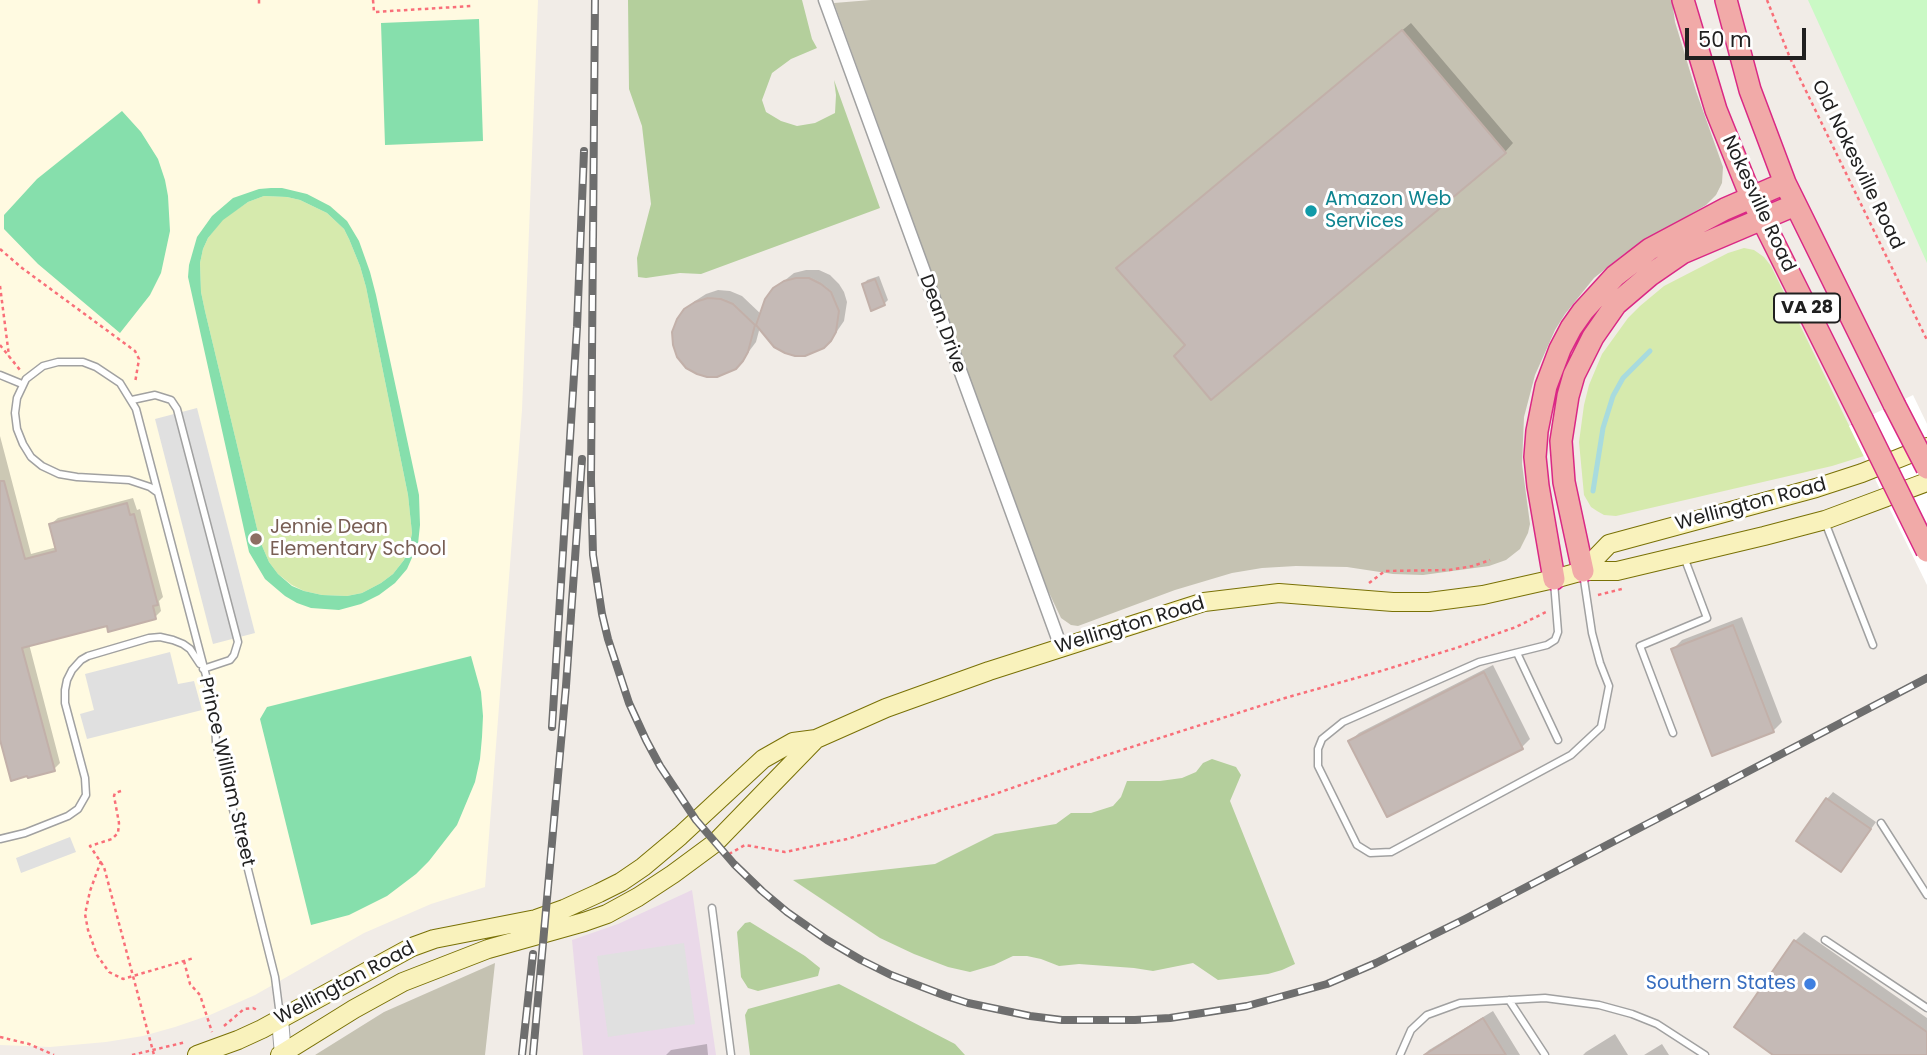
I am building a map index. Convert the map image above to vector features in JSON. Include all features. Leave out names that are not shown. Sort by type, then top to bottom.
[{"type":"highway","name":"Nokesville Road","points":[[1683,0],[1716,110],[1751,197],[1927,551]]},
{"type":"highway","name":"Nokesville Road","points":[[1726,0],[1750,90],[1785,183],[1927,468]]},
{"type":"highway","points":[[1554,579],[1538,486],[1536,431],[1546,386],[1566,338],[1583,311],[1601,290],[1650,249],[1691,226],[1785,183]]},
{"type":"highway","points":[[1583,571],[1564,481],[1561,441],[1568,396],[1581,358],[1593,337],[1616,304],[1650,275],[1682,253],[1795,205]]},
{"type":"main road","name":"Wellington Road","points":[[1583,571],[1609,544],[1816,488],[1927,447]]},
{"type":"main road","name":"Wellington Road","points":[[192,1048],[238,1040],[412,947],[435,939],[545,916],[610,888],[643,867],[680,836],[763,759],[793,742],[816,739],[886,708],[1061,647],[1204,602],[1279,593],[1393,602],[1447,601],[1583,571],[1617,571],[1825,520],[1927,482]]},
{"type":"main road","name":"Wellington Road","points":[[282,1054],[354,1009],[404,982],[488,949],[607,914],[638,897],[715,843],[816,739]]},
{"type":"street","name":"Dean Drive","points":[[825,0],[1061,647]]},
{"type":"street","name":"Prince William Street","points":[[280,1019],[282,1054]]},
{"type":"lane","name":"Prince William Street","points":[[24,381],[43,366],[58,362],[83,362],[120,383],[132,400],[215,712],[216,742],[275,976],[280,1019]]},
{"type":"lane","points":[[0,375],[24,381],[17,398],[16,421],[23,444],[31,457],[42,466],[59,474],[77,477],[129,480],[157,492]]},
{"type":"lane","points":[[0,839],[68,816],[78,809],[86,795],[85,778],[65,703],[67,680],[81,660],[124,645],[160,637],[190,649],[203,669],[230,660],[238,642],[177,408],[171,400],[155,395],[132,400]]},
{"type":"lane","points":[[1825,520],[1873,645]]},
{"type":"lane","points":[[1673,733],[1640,646],[1707,618],[1684,556]]},
{"type":"lane","points":[[1554,579],[1558,632],[1555,640],[1547,645],[1479,662],[1343,722],[1322,739],[1318,749],[1318,766],[1357,845],[1370,853],[1391,852],[1572,755],[1601,727],[1609,686],[1592,633],[1583,571]]},
{"type":"lane","points":[[1517,653],[1558,740]]},
{"type":"lane","points":[[1881,822],[1927,895]]},
{"type":"lane","points":[[712,908],[731,1055]]},
{"type":"lane","points":[[1825,940],[1927,1008]]},
{"type":"lane","points":[[1400,1055],[1411,1030],[1427,1015],[1460,1003],[1545,998],[1599,1005],[1632,1014],[1657,1024],[1705,1055]]},
{"type":"lane","points":[[1509,1000],[1545,1055]]},
{"type":"lane","points":[[1693,1047],[1698,1055]]},
{"type":"path","points":[[259,0],[259,6]]},
{"type":"path","points":[[373,0],[374,12],[472,6]]},
{"type":"path","name":"Old Nokesville Road","points":[[1768,0],[1790,58],[1927,340]]},
{"type":"path","points":[[0,249],[135,351],[139,359],[132,400]]},
{"type":"path","points":[[0,286],[9,356]]},
{"type":"path","points":[[0,345],[24,381]]},
{"type":"path","points":[[1351,599],[1385,571],[1449,570],[1490,560]]},
{"type":"path","points":[[723,858],[745,845],[785,852],[847,839],[995,794],[1091,760],[1286,698],[1456,648],[1516,627],[1556,607]]},
{"type":"path","points":[[121,791],[114,796],[118,833],[112,839],[90,846],[104,867],[153,1053]]},
{"type":"path","points":[[101,861],[86,904],[86,914],[88,930],[97,955],[109,972],[123,979],[194,958]]},
{"type":"path","points":[[184,961],[190,984],[201,995],[212,1033],[207,1035]]},
{"type":"path","points":[[223,1027],[244,1009],[253,1008],[262,1013]]},
{"type":"path","points":[[0,1037],[29,1044],[54,1055]]},
{"type":"path","points":[[132,1055],[192,1048]]},
{"type":"shaded area","name":"Jennie Dean Elementary School","points":[[0,0],[538,0],[522,410],[485,887],[431,904],[364,933],[255,995],[210,1015],[143,1036],[50,1047],[0,1045]]},
{"type":"shaded area","points":[[871,0],[1672,0],[1675,22],[1696,91],[1723,167],[1722,183],[1716,195],[1706,205],[1624,254],[1594,278],[1555,330],[1535,375],[1524,417],[1522,464],[1530,524],[1520,549],[1506,560],[1489,566],[1423,575],[1393,574],[1347,567],[1262,568],[1232,573],[1175,590],[1078,626],[1071,625],[1061,618],[1043,580],[834,3]]},
{"type":"shaded area","points":[[197,408],[255,633],[213,644],[155,419]]},
{"type":"shaded area","points":[[170,652],[178,684],[194,681],[202,710],[87,739],[80,714],[94,710],[85,674]]},
{"type":"shaded area","points":[[70,837],[76,852],[21,873],[16,858]]},
{"type":"shaded area","points":[[692,890],[716,1055],[583,1055],[572,940],[618,924]]},
{"type":"shaded area","points":[[684,943],[695,1024],[608,1037],[597,956]]},
{"type":"shaded area","points":[[495,963],[485,1055],[315,1055],[384,1012]]},
{"type":"green space","points":[[628,0],[802,0],[817,48],[791,59],[772,73],[762,100],[766,112],[797,126],[815,123],[835,113],[834,80],[880,208],[701,274],[638,277],[637,258],[651,204],[642,126],[629,89]]},
{"type":"green space","points":[[1808,0],[1927,0],[1927,263],[1885,169]]},
{"type":"green space","points":[[479,19],[483,141],[385,145],[381,23]]},
{"type":"green space","points":[[122,111],[141,132],[158,159],[168,196],[170,231],[161,273],[150,295],[120,333],[38,264],[4,229],[4,215],[37,179]]},
{"type":"green space","points":[[282,188],[307,194],[330,206],[347,221],[359,241],[376,295],[419,495],[418,544],[407,569],[379,595],[361,604],[339,610],[311,608],[285,596],[265,579],[249,552],[188,277],[197,237],[212,216],[233,198],[259,189]],"holes":[[[264,196],[287,197],[327,213],[344,229],[360,266],[408,495],[412,533],[404,560],[393,574],[381,583],[362,593],[347,596],[322,595],[292,586],[269,562],[260,541],[201,292],[200,263],[203,249],[208,238],[223,220],[248,202]]]},
{"type":"green space","points":[[264,196],[300,200],[327,213],[344,229],[366,287],[408,495],[412,533],[404,560],[393,574],[362,593],[347,596],[322,595],[292,585],[278,574],[269,562],[260,541],[205,311],[200,263],[208,238],[223,219],[248,202]]},
{"type":"green space","points":[[1744,248],[1754,250],[1771,266],[1864,456],[1832,466],[1616,516],[1604,515],[1591,507],[1584,495],[1579,442],[1589,385],[1602,354],[1628,318],[1664,286],[1728,253]]},
{"type":"green space","points":[[471,656],[481,692],[482,737],[475,782],[457,825],[429,861],[387,896],[349,915],[311,925],[260,719],[267,707]]},
{"type":"green space","points":[[1212,759],[1236,767],[1241,775],[1230,801],[1295,964],[1282,970],[1218,980],[1193,963],[1153,971],[1079,964],[1059,966],[1041,959],[1013,956],[970,972],[948,967],[880,938],[793,880],[935,864],[995,834],[1056,824],[1071,813],[1091,813],[1113,806],[1121,797],[1127,781],[1182,778],[1196,772],[1203,763]]},
{"type":"green space","points":[[750,922],[805,956],[820,968],[818,976],[758,991],[748,988],[741,977],[737,932],[745,923]]},
{"type":"green space","points":[[839,984],[955,1044],[965,1055],[750,1055],[745,1015],[748,1009]]},
{"type":"pier","points":[[1913,395],[1927,424],[1927,585],[1849,426]]},
{"type":"building","name":"Amazon Web Services","points":[[1402,30],[1506,153],[1211,400],[1174,356],[1185,345],[1116,268]]},
{"type":"building","points":[[796,278],[809,278],[821,284],[831,292],[839,311],[836,332],[831,341],[824,348],[805,356],[795,356],[774,347],[756,325],[765,299],[773,288]]},
{"type":"building","points":[[875,279],[885,305],[871,311],[862,284]]},
{"type":"building","points":[[708,298],[733,304],[755,325],[743,361],[736,369],[717,377],[707,377],[686,368],[677,357],[673,345],[672,332],[684,309]]},
{"type":"building","points":[[0,481],[4,481],[25,559],[56,551],[49,524],[127,503],[130,515],[134,514],[158,605],[153,606],[156,619],[108,632],[107,626],[22,648],[55,771],[11,781],[0,740]]},
{"type":"building","points":[[1733,625],[1774,732],[1712,756],[1671,649]]},
{"type":"building","points":[[1484,672],[1523,749],[1387,817],[1348,741]]},
{"type":"building","points":[[1826,798],[1871,829],[1841,872],[1796,841]]},
{"type":"building","name":"Southern States","points":[[1794,940],[1927,1032],[1927,1055],[1773,1055],[1734,1027]]},
{"type":"building","points":[[1483,1018],[1506,1055],[1424,1055]]},
{"type":"waterway","points":[[1593,491],[1603,428],[1613,396],[1623,378],[1650,351]]},
{"type":"railway","points":[[593,238],[595,0]]},
{"type":"railway","points":[[552,727],[577,327],[584,151]]},
{"type":"railway","points":[[593,231],[593,555],[608,639],[629,703],[646,740],[696,820],[734,864],[762,891],[827,940],[861,960],[891,975],[946,996],[1030,1016],[1062,1020],[1135,1020],[1170,1018],[1247,1006],[1327,984],[1465,919],[1927,678]]},
{"type":"railway","points":[[533,1055],[566,686],[582,459]]},
{"type":"railway","points":[[522,1055],[533,954]]},
{"type":"place","name":"Amazon Web Services","points":[[1311,211]]},
{"type":"place","name":"Jennie Dean Elementary School","points":[[256,539]]},
{"type":"place","name":"Southern States","points":[[1810,984]]}]
